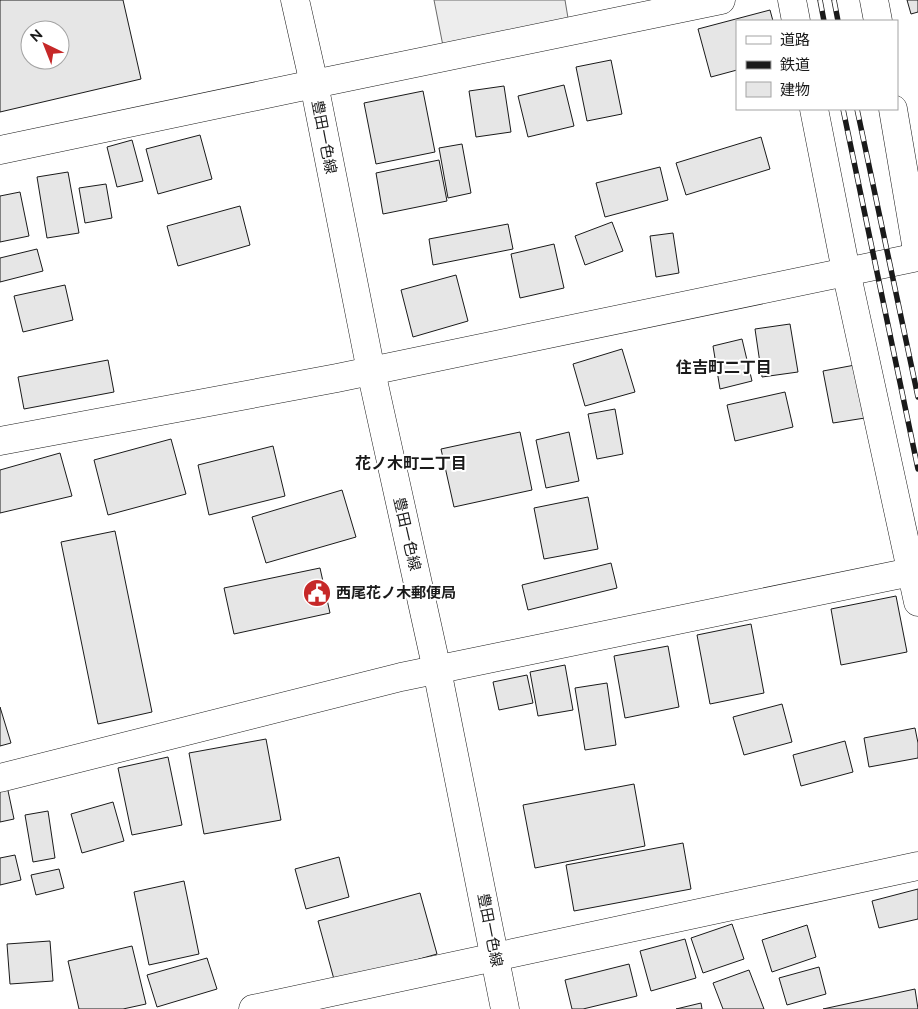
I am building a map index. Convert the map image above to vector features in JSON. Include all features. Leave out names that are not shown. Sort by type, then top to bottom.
[{"type":"street","name":"豊田一色線","points":[[295,0],[314,84],[371,371],[438,670],[505,1009]]},
{"type":"street","points":[[0,150],[721,0]]},
{"type":"street","points":[[792,0],[796,20]]},
{"type":"street","points":[[874,0],[878,20]]},
{"type":"street","points":[[814,110],[846,271],[918,602]]},
{"type":"street","points":[[0,442],[371,371],[918,257],[893,110]]},
{"type":"street","points":[[0,778],[438,670],[911,572]]},
{"type":"street","points":[[252,1009],[918,866]]},
{"type":"shaded area","points":[[434,0],[565,0],[568,18],[443,46]]},
{"type":"building","points":[[0,0],[123,0],[141,79],[0,112]]},
{"type":"building","points":[[907,0],[918,0],[918,12],[911,14]]},
{"type":"building","points":[[770,10],[773,20],[736,20],[736,70],[711,77],[698,29]]},
{"type":"building","points":[[611,60],[622,114],[587,121],[576,67]]},
{"type":"building","points":[[564,85],[574,126],[528,137],[518,96]]},
{"type":"building","points":[[504,86],[511,132],[476,137],[469,91]]},
{"type":"building","points":[[423,91],[435,152],[376,164],[364,103]]},
{"type":"building","points":[[200,135],[212,179],[158,194],[146,149]]},
{"type":"building","points":[[761,137],[770,169],[686,195],[676,163]]},
{"type":"building","points":[[132,140],[143,181],[117,187],[107,147]]},
{"type":"building","points":[[462,144],[471,193],[448,198],[439,148]]},
{"type":"building","points":[[439,160],[447,201],[383,214],[376,173]]},
{"type":"building","points":[[660,167],[668,200],[605,217],[596,183]]},
{"type":"building","points":[[68,172],[79,233],[47,238],[37,177]]},
{"type":"building","points":[[106,184],[112,218],[85,223],[79,188]]},
{"type":"building","points":[[20,192],[29,236],[0,242],[0,196]]},
{"type":"building","points":[[240,206],[250,245],[178,266],[167,226]]},
{"type":"building","points":[[612,222],[623,251],[585,265],[575,236]]},
{"type":"building","points":[[508,224],[513,249],[433,265],[429,239]]},
{"type":"building","points":[[673,233],[679,273],[656,277],[650,236]]},
{"type":"building","points":[[554,244],[564,288],[520,298],[511,254]]},
{"type":"building","points":[[37,249],[43,271],[0,282],[0,258]]},
{"type":"building","points":[[456,275],[468,321],[413,337],[401,290]]},
{"type":"building","points":[[65,285],[73,320],[23,332],[14,296]]},
{"type":"building","points":[[790,324],[798,372],[762,377],[755,329]]},
{"type":"building","points":[[742,339],[752,381],[720,389],[713,346]]},
{"type":"building","points":[[622,349],[635,392],[585,406],[573,364]]},
{"type":"building","points":[[108,360],[114,392],[24,409],[18,377]]},
{"type":"building","points":[[855,365],[865,418],[833,423],[823,371]]},
{"type":"building","points":[[785,392],[793,427],[735,441],[727,405]]},
{"type":"building","points":[[615,409],[623,454],[597,459],[588,414]]},
{"type":"building","points":[[520,432],[532,490],[454,507],[441,449]]},
{"type":"building","points":[[569,432],[579,481],[546,488],[536,440]]},
{"type":"building","points":[[171,439],[186,494],[108,515],[94,460]]},
{"type":"building","points":[[273,446],[285,496],[209,515],[198,465]]},
{"type":"building","points":[[60,453],[72,496],[0,513],[0,470]]},
{"type":"building","points":[[342,490],[356,537],[266,563],[252,517]]},
{"type":"building","points":[[588,497],[598,549],[544,559],[534,508]]},
{"type":"building","points":[[115,531],[152,712],[98,724],[61,542]]},
{"type":"building","points":[[611,563],[617,588],[528,610],[522,585]]},
{"type":"building","points":[[320,568],[330,613],[234,634],[224,588]]},
{"type":"building","points":[[896,596],[907,652],[841,665],[831,609]]},
{"type":"building","points":[[751,624],[764,693],[710,704],[697,635]]},
{"type":"building","points":[[668,646],[679,707],[625,718],[614,656]]},
{"type":"building","points":[[565,665],[573,710],[538,716],[530,672]]},
{"type":"building","points":[[527,675],[533,703],[499,710],[493,682]]},
{"type":"building","points":[[607,683],[616,745],[585,750],[575,688]]},
{"type":"building","points":[[782,704],[792,742],[744,755],[733,717]]},
{"type":"building","points":[[0,707],[11,743],[0,746]]},
{"type":"building","points":[[915,728],[918,758],[869,767],[864,738]]},
{"type":"building","points":[[266,739],[281,820],[204,834],[189,753]]},
{"type":"building","points":[[845,741],[853,772],[801,786],[793,755]]},
{"type":"building","points":[[168,757],[182,825],[132,835],[118,768]]},
{"type":"building","points":[[634,784],[645,846],[535,868],[523,805]]},
{"type":"building","points":[[7,786],[14,819],[0,822],[0,788]]},
{"type":"building","points":[[113,802],[124,841],[82,853],[71,814]]},
{"type":"building","points":[[48,811],[55,858],[33,862],[25,815]]},
{"type":"building","points":[[683,843],[691,889],[574,911],[566,865]]},
{"type":"building","points":[[15,855],[21,880],[0,885],[0,858]]},
{"type":"building","points":[[339,857],[349,897],[306,909],[295,869]]},
{"type":"building","points":[[59,869],[64,888],[36,895],[31,875]]},
{"type":"building","points":[[184,881],[199,954],[149,965],[134,892]]},
{"type":"building","points":[[918,889],[918,919],[879,928],[872,901]]},
{"type":"building","points":[[420,893],[437,954],[335,983],[318,921]]},
{"type":"building","points":[[732,924],[744,959],[703,973],[691,938]]},
{"type":"building","points":[[807,925],[816,957],[772,972],[762,940]]},
{"type":"building","points":[[685,939],[696,978],[651,991],[640,951]]},
{"type":"building","points":[[50,941],[53,981],[10,984],[7,944]]},
{"type":"building","points":[[132,946],[146,1004],[123,1009],[79,1009],[68,961]]},
{"type":"building","points":[[207,958],[217,989],[157,1007],[147,975]]},
{"type":"building","points":[[629,964],[637,996],[583,1009],[572,1009],[565,980]]},
{"type":"building","points":[[819,967],[826,994],[787,1005],[779,978]]},
{"type":"building","points":[[749,970],[764,1009],[723,1009],[713,983]]},
{"type":"building","points":[[915,989],[918,1009],[823,1009]]},
{"type":"building","points":[[701,1003],[702,1009],[676,1009]]},
{"type":"railway","points":[[820,0],[824,20]]},
{"type":"railway","points":[[834,0],[838,20]]},
{"type":"railway","points":[[843,110],[918,469]]},
{"type":"railway","points":[[857,110],[918,397]]},
{"type":"place","name":"西尾花ノ木郵便局","points":[[317,593]]},
{"type":"district","name":"住吉町二丁目","points":[[724,367]]},
{"type":"district","name":"花ノ木町二丁目","points":[[411,463]]}]
